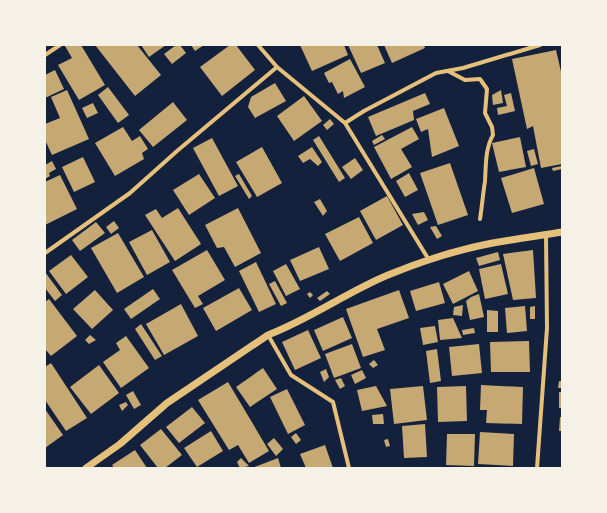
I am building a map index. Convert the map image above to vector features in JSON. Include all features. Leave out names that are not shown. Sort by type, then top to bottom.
[{"type":"street","points":[[45,55],[60,45]]},
{"type":"street","points":[[258,45],[277,68],[345,123],[429,260]]},
{"type":"street","points":[[345,123],[364,110],[436,73],[462,68],[540,45]]},
{"type":"street","points":[[45,253],[130,193],[177,151],[277,68]]},
{"type":"street","points":[[447,71],[465,80],[480,79],[487,89],[485,113],[492,127],[493,135],[486,155],[485,180],[480,219]]},
{"type":"street","points":[[86,468],[120,444],[167,403],[268,335],[286,328],[387,275],[429,260],[464,250],[510,240],[562,232]]},
{"type":"street","points":[[537,468],[547,328],[546,235]]},
{"type":"street","points":[[268,335],[291,375],[333,402],[349,468]]},
{"type":"building","points":[[81,45],[105,85],[79,100],[58,65],[72,58],[65,46]]},
{"type":"building","points":[[95,45],[137,45],[161,75],[135,96]]},
{"type":"building","points":[[141,45],[166,45],[149,57]]},
{"type":"building","points":[[176,45],[180,45],[186,53],[172,64],[164,54]]},
{"type":"building","points":[[191,45],[204,45],[195,51]]},
{"type":"building","points":[[230,45],[236,45],[255,70],[222,96],[200,67]]},
{"type":"building","points":[[300,45],[344,45],[348,55],[312,71]]},
{"type":"building","points":[[348,45],[377,45],[385,63],[361,73]]},
{"type":"building","points":[[384,45],[424,45],[425,48],[392,63]]},
{"type":"building","points":[[556,50],[562,76],[562,164],[541,168],[533,126],[527,129],[512,59]]},
{"type":"building","points":[[350,59],[365,87],[344,98],[343,91],[338,94],[332,82],[329,83],[324,73]]},
{"type":"building","points":[[55,70],[64,89],[45,98],[45,75]]},
{"type":"building","points":[[275,83],[286,101],[255,118],[248,107],[251,97]]},
{"type":"building","points":[[108,87],[129,115],[118,123],[98,95]]},
{"type":"building","points":[[67,90],[89,139],[52,155],[45,140],[45,124],[60,118],[51,97]]},
{"type":"building","points":[[501,90],[503,103],[493,105],[492,95]]},
{"type":"building","points":[[425,93],[430,104],[413,111],[414,120],[376,136],[368,117]]},
{"type":"building","points":[[511,93],[515,111],[498,115],[497,108],[507,106],[504,95]]},
{"type":"building","points":[[304,96],[322,121],[294,141],[277,116]]},
{"type":"building","points":[[173,102],[187,120],[153,147],[139,130]]},
{"type":"building","points":[[93,103],[98,113],[87,118],[82,108]]},
{"type":"building","points":[[444,108],[459,146],[432,157],[428,129],[421,132],[416,119]]},
{"type":"building","points":[[330,119],[334,124],[327,130],[323,125]]},
{"type":"building","points":[[123,127],[132,141],[140,136],[148,149],[142,153],[144,159],[115,176],[95,143]]},
{"type":"building","points":[[412,127],[419,139],[401,149],[412,167],[391,179],[374,147]]},
{"type":"building","points":[[382,135],[385,139],[374,145],[372,141]]},
{"type":"building","points":[[319,136],[345,178],[339,182],[313,140]]},
{"type":"building","points":[[520,137],[526,167],[499,172],[492,143]]},
{"type":"building","points":[[212,138],[238,186],[219,196],[193,148]]},
{"type":"building","points":[[262,147],[282,183],[257,197],[236,162]]},
{"type":"building","points":[[312,147],[322,162],[318,166],[310,159],[303,163],[298,156]]},
{"type":"building","points":[[534,149],[538,164],[531,166],[527,151]]},
{"type":"building","points":[[83,157],[95,182],[74,192],[62,167]]},
{"type":"building","points":[[355,158],[363,170],[351,179],[342,167]]},
{"type":"building","points":[[52,161],[56,169],[49,173],[50,176],[45,179],[45,165]]},
{"type":"building","points":[[450,163],[468,215],[438,225],[420,173]]},
{"type":"building","points":[[562,166],[562,169],[553,171],[552,168]]},
{"type":"building","points":[[534,168],[544,204],[512,213],[501,178]]},
{"type":"building","points":[[409,173],[418,190],[405,197],[396,181]]},
{"type":"building","points":[[199,174],[215,198],[189,215],[173,190]]},
{"type":"building","points":[[239,174],[252,196],[249,199],[235,176]]},
{"type":"building","points":[[60,175],[77,209],[45,225],[45,182]]},
{"type":"building","points":[[387,196],[403,225],[376,240],[360,211]]},
{"type":"building","points":[[320,199],[327,211],[323,216],[314,202]]},
{"type":"building","points":[[178,208],[201,244],[175,261],[145,215],[156,209],[162,218]]},
{"type":"building","points":[[238,208],[261,253],[235,267],[224,247],[217,248],[205,225]]},
{"type":"building","points":[[424,212],[428,220],[418,225],[412,214]]},
{"type":"building","points":[[359,217],[373,243],[340,261],[325,234]]},
{"type":"building","points":[[114,221],[119,228],[111,234],[106,227]]},
{"type":"building","points":[[96,222],[105,233],[80,251],[72,240]]},
{"type":"building","points":[[436,226],[442,236],[437,239],[430,227]]},
{"type":"building","points":[[152,230],[170,262],[147,275],[129,242]]},
{"type":"building","points":[[118,233],[144,277],[117,293],[91,248]]},
{"type":"building","points":[[319,247],[329,269],[300,281],[290,260]]},
{"type":"building","points":[[207,250],[225,280],[198,296],[203,304],[195,308],[172,270]]},
{"type":"building","points":[[533,250],[536,298],[513,300],[503,254]]},
{"type":"building","points":[[498,252],[500,260],[479,266],[476,258]]},
{"type":"building","points":[[71,255],[88,277],[66,294],[49,271]]},
{"type":"building","points":[[256,262],[276,304],[259,312],[239,271]]},
{"type":"building","points":[[286,264],[300,289],[286,296],[273,271]]},
{"type":"building","points":[[501,264],[508,294],[485,299],[479,269]]},
{"type":"building","points":[[469,271],[478,291],[453,304],[443,284]]},
{"type":"building","points":[[45,272],[62,295],[55,301],[45,288]]},
{"type":"building","points":[[275,281],[287,303],[281,306],[269,284]]},
{"type":"building","points":[[439,282],[445,303],[416,311],[410,291]]},
{"type":"building","points":[[239,288],[252,310],[216,331],[203,308]]},
{"type":"building","points":[[153,289],[160,299],[131,319],[124,309]]},
{"type":"building","points":[[95,290],[113,310],[92,329],[73,309]]},
{"type":"building","points":[[399,290],[409,318],[377,329],[385,350],[363,357],[346,309]]},
{"type":"building","points":[[327,291],[330,294],[320,301],[317,298]]},
{"type":"building","points":[[310,292],[313,295],[310,298],[307,294]]},
{"type":"building","points":[[479,294],[484,317],[470,320],[466,301]]},
{"type":"building","points":[[49,299],[77,336],[51,356],[45,349],[45,302]]},
{"type":"building","points":[[181,304],[198,336],[164,355],[146,324]]},
{"type":"building","points":[[463,305],[462,316],[453,315],[454,307]]},
{"type":"building","points":[[525,306],[527,331],[507,333],[505,308]]},
{"type":"building","points":[[535,306],[535,319],[530,319],[530,307]]},
{"type":"building","points":[[487,310],[498,311],[498,332],[487,332]]},
{"type":"building","points":[[343,317],[352,338],[323,351],[314,330]]},
{"type":"building","points":[[453,318],[462,338],[440,340],[438,320]]},
{"type":"building","points":[[141,324],[162,356],[155,360],[135,329]]},
{"type":"building","points":[[435,326],[438,342],[423,345],[420,328]]},
{"type":"building","points":[[474,328],[475,333],[463,335],[462,330]]},
{"type":"building","points":[[308,330],[321,358],[295,370],[282,342]]},
{"type":"building","points":[[90,335],[96,340],[89,344],[85,340]]},
{"type":"building","points":[[126,336],[149,368],[121,388],[103,362],[120,350],[116,343]]},
{"type":"building","points":[[529,341],[530,372],[491,372],[490,342]]},
{"type":"building","points":[[352,344],[361,368],[334,378],[325,354]]},
{"type":"building","points":[[479,344],[482,373],[452,376],[449,347]]},
{"type":"building","points":[[437,349],[441,381],[430,383],[426,351]]},
{"type":"building","points":[[374,360],[378,365],[373,368],[369,364]]},
{"type":"building","points":[[51,363],[87,418],[66,431],[45,400],[45,367]]},
{"type":"building","points":[[99,365],[119,393],[91,414],[70,387]]},
{"type":"building","points":[[263,368],[277,389],[250,407],[236,387]]},
{"type":"building","points":[[326,369],[329,377],[324,382],[320,372]]},
{"type":"building","points":[[362,370],[366,378],[355,384],[351,375]]},
{"type":"building","points":[[341,378],[345,386],[340,389],[335,380]]},
{"type":"building","points":[[559,381],[562,381],[562,388],[558,388]]},
{"type":"building","points":[[228,382],[269,451],[249,463],[238,445],[229,450],[198,400]]},
{"type":"building","points":[[481,385],[523,387],[522,424],[486,423],[487,410],[480,410]]},
{"type":"building","points":[[376,386],[387,406],[362,411],[357,390]]},
{"type":"building","points":[[423,386],[427,420],[394,424],[390,389]]},
{"type":"building","points":[[466,386],[467,421],[438,422],[437,387]]},
{"type":"building","points":[[287,389],[305,425],[288,434],[270,397]]},
{"type":"building","points":[[133,391],[141,405],[134,409],[126,395]]},
{"type":"building","points":[[559,392],[562,392],[562,408],[559,408]]},
{"type":"building","points":[[126,402],[128,405],[122,411],[119,405]]},
{"type":"building","points":[[192,407],[205,423],[179,443],[166,427]]},
{"type":"building","points":[[45,409],[63,435],[45,448]]},
{"type":"building","points":[[383,414],[384,424],[373,424],[372,415]]},
{"type":"building","points":[[560,417],[562,417],[562,431],[559,431]]},
{"type":"building","points":[[425,424],[427,457],[404,458],[402,426]]},
{"type":"building","points":[[161,429],[182,455],[165,468],[158,468],[140,445]]},
{"type":"building","points":[[211,431],[223,451],[197,467],[184,448]]},
{"type":"building","points":[[480,432],[514,434],[513,466],[478,464]]},
{"type":"building","points":[[296,433],[301,440],[296,444],[291,437]]},
{"type":"building","points":[[447,434],[475,434],[474,466],[446,465]]},
{"type":"building","points":[[274,438],[283,449],[276,456],[267,444]]},
{"type":"building","points":[[388,439],[390,446],[386,447],[384,440]]},
{"type":"building","points":[[325,445],[333,468],[306,468],[300,454]]},
{"type":"building","points":[[135,450],[147,468],[114,468],[112,465]]},
{"type":"building","points":[[241,458],[249,466],[240,468],[237,462]]},
{"type":"building","points":[[278,458],[281,468],[252,468]]}]
